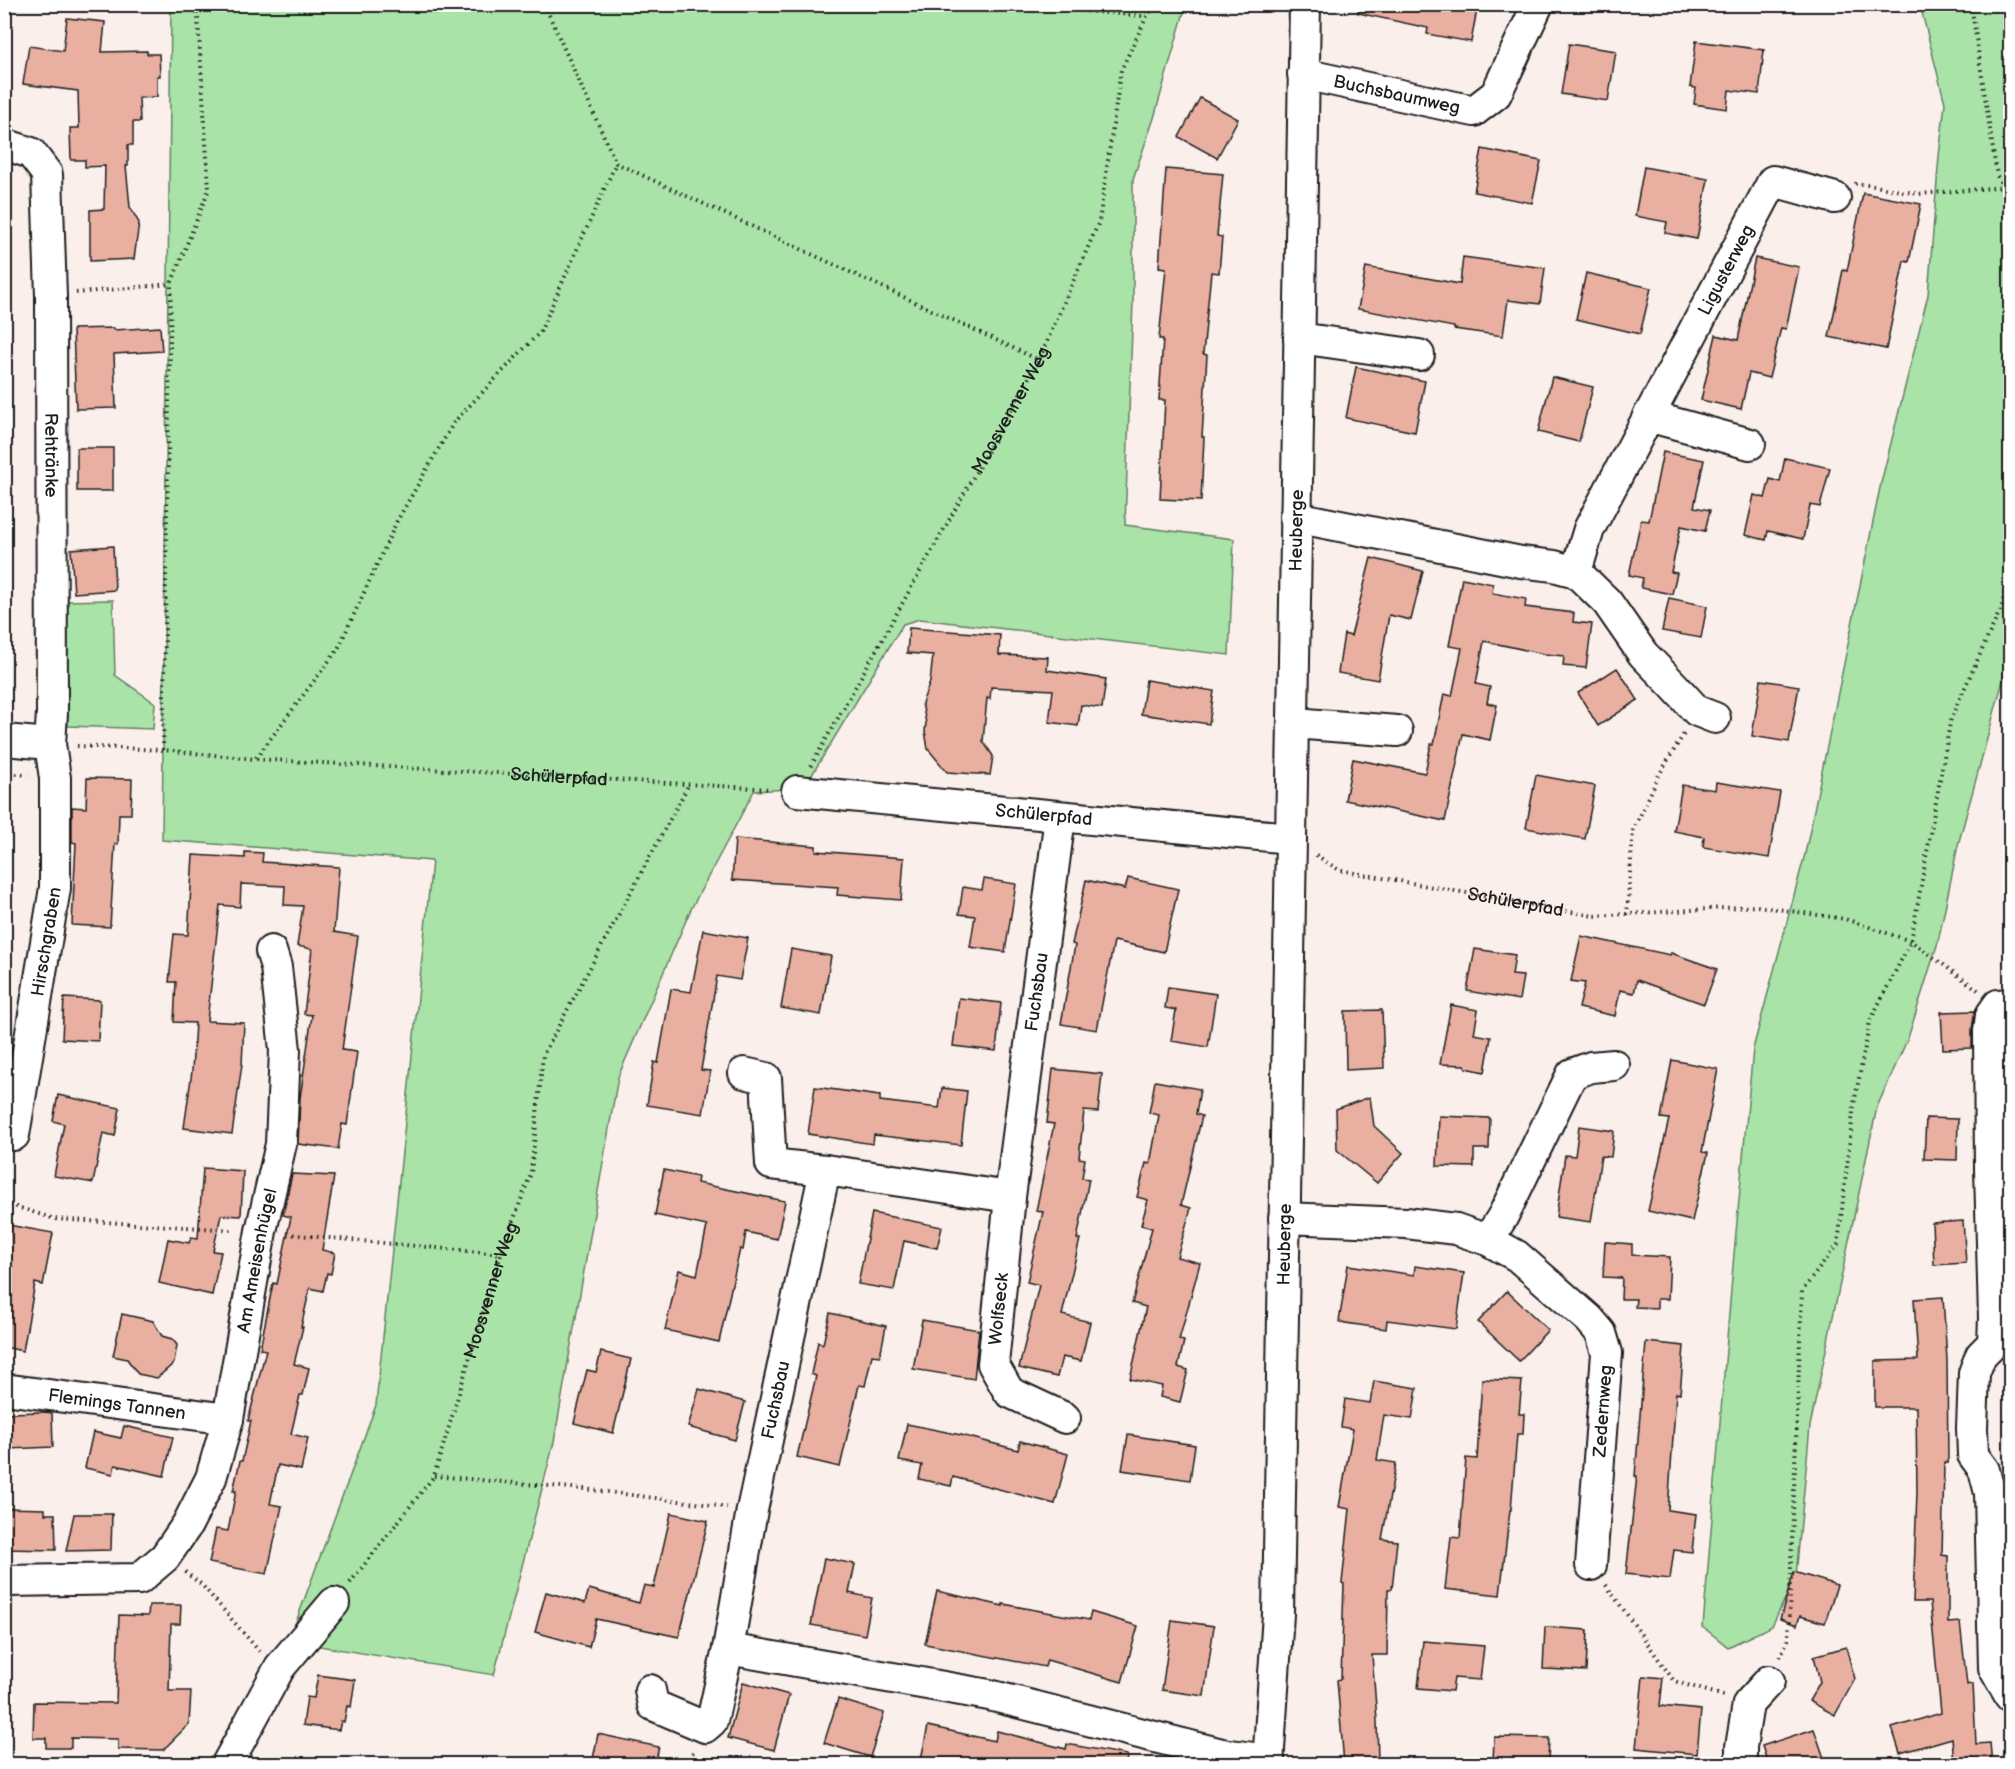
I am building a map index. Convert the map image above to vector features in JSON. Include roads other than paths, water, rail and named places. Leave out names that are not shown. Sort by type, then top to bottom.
[{"type":"street","name":"Heuberge","points":[[1268,1762],[1278,1614],[1305,4]]},
{"type":"street","name":"Buchsbaumweg","points":[[1303,74],[1474,111],[1496,94],[1538,4]]},
{"type":"street","name":"Rehtränke","points":[[4,144],[31,153],[47,174],[51,296],[50,744]]},
{"type":"street","name":"Ligusterweg","points":[[1576,572],[1589,529],[1773,181],[1834,198]]},
{"type":"street","points":[[1299,338],[1419,355]]},
{"type":"street","points":[[1648,416],[1750,444]]},
{"type":"street","points":[[1295,518],[1576,572],[1607,602],[1643,654],[1706,714]]},
{"type":"street","points":[[1293,723],[1397,731]]},
{"type":"street","points":[[4,740],[50,744]]},
{"type":"street","name":"Hirschgraben","points":[[14,1136],[55,888],[55,778],[50,744]]},
{"type":"street","name":"Schülerpfad","points":[[797,791],[1290,838]]},
{"type":"street","name":"Fuchsbau","points":[[1010,1197],[1060,817]]},
{"type":"street","name":"Am Ameisenhügel","points":[[4,1581],[139,1579],[165,1557],[187,1525],[211,1478],[228,1419],[261,1231],[281,1144],[285,1050],[276,967],[271,951]]},
{"type":"street","points":[[2004,1004],[1991,1015],[1989,1031],[1994,1318],[2002,1344],[1981,1355],[1974,1373],[1973,1455],[1984,1470],[1990,1493],[1994,1668],[2010,1696]]},
{"type":"street","points":[[1488,1240],[1503,1216],[1572,1074],[1592,1067],[1614,1065]]},
{"type":"street","points":[[744,1072],[766,1077],[771,1164],[1010,1197]]},
{"type":"street","name":"Fuchsbau","points":[[650,1690],[653,1705],[705,1727],[712,1721],[728,1649],[752,1510],[825,1170]]},
{"type":"street","name":"Wolfseck","points":[[1010,1197],[993,1364],[1009,1392],[1065,1418]]},
{"type":"street","name":"Zedernweg","points":[[1284,1218],[1406,1223],[1456,1229],[1488,1240],[1517,1256],[1589,1319],[1601,1333],[1607,1353],[1591,1565]]},
{"type":"street","name":"Flemings Tannen","points":[[4,1389],[228,1419]]},
{"type":"street","points":[[227,1764],[280,1667],[334,1603]]},
{"type":"street","points":[[728,1649],[989,1695],[1222,1754],[1268,1762]]},
{"type":"street","points":[[1741,1764],[1741,1747],[1748,1704],[1769,1681]]}]
